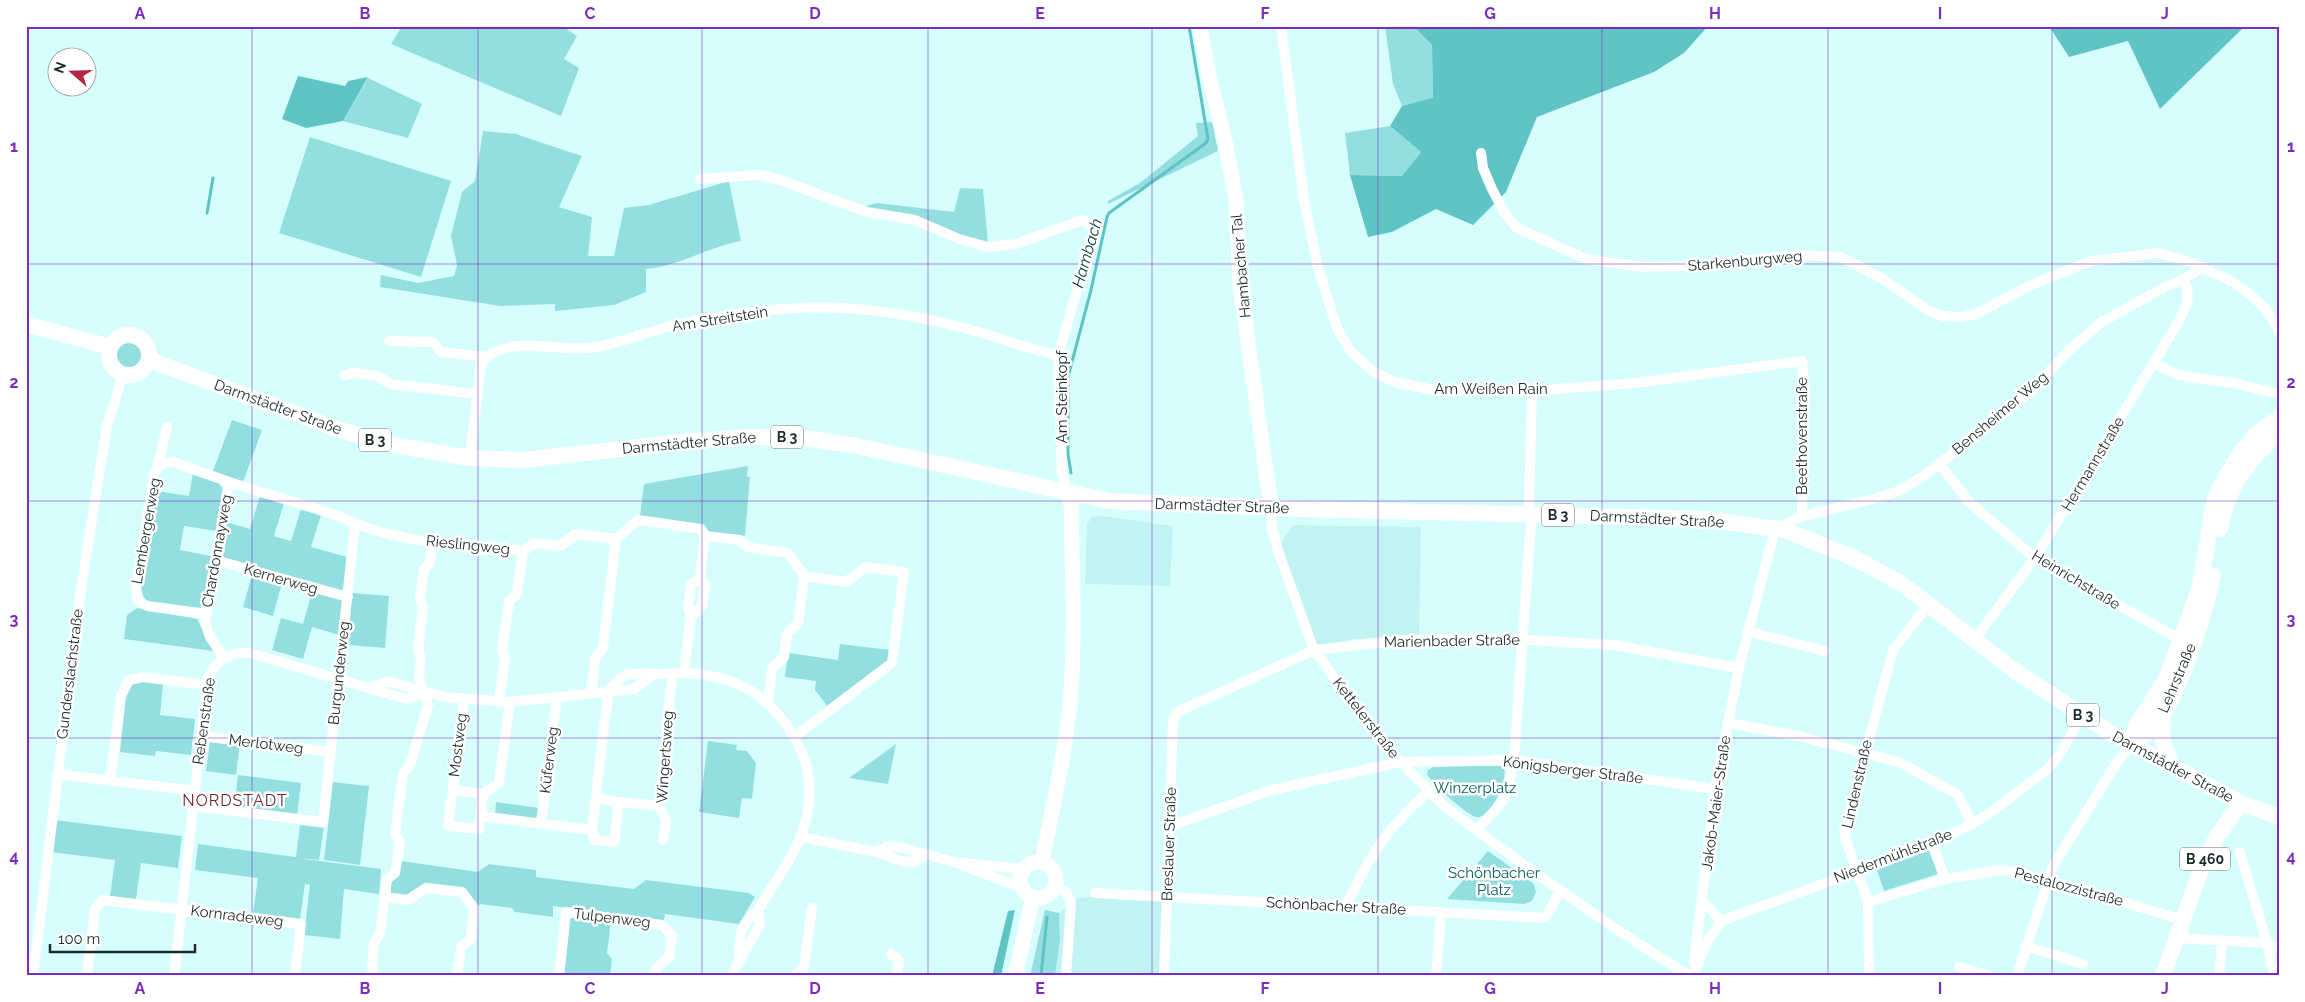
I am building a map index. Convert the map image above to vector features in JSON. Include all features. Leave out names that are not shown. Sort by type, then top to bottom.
[{"type":"main road","points":[[26,324],[110,347]]},
{"type":"main road","points":[[121,336],[138,336],[148,349],[148,360],[138,373],[124,375],[110,364],[110,347],[121,336]]},
{"type":"main road","name":"Darmstädter Straße","points":[[148,360],[336,429],[388,444],[470,458],[524,460],[690,441],[750,437],[804,438],[857,446],[1068,493],[1139,504],[1705,519],[1779,529],[1854,558],[1902,584],[2015,670],[2082,715],[2131,745],[2241,803]]},
{"type":"main road","name":"Lehrstraße","points":[[2131,745],[2136,726],[2164,681],[2200,586],[2214,502],[2220,487],[2241,452],[2256,436],[2279,417]]},
{"type":"main road","name":"Lehrstraße","points":[[2131,745],[2148,734],[2162,717],[2176,688],[2206,605],[2225,508],[2231,488],[2249,461],[2279,432]]},
{"type":"main road","points":[[2162,717],[2161,734],[2173,767]]},
{"type":"main road","name":"B 3","points":[[2241,803],[2279,817]]},
{"type":"main road","name":"B 460","points":[[2163,976],[2206,857],[2218,835],[2241,803]]},
{"type":"street","name":"Hambacher Tal","points":[[1200,26],[1236,199],[1240,284],[1271,507]]},
{"type":"street","name":"Am Weißen Rain","points":[[1282,26],[1310,231],[1331,312],[1347,346],[1358,360],[1383,378],[1406,386],[1439,391],[1532,390],[1635,383],[1796,361]]},
{"type":"street","name":"Starkenburgweg","points":[[1480,153],[1492,189],[1504,212],[1517,228],[1586,259],[1642,267],[1692,266],[1796,255],[1841,257],[1883,279],[1929,311],[1943,316],[1960,317],[1976,314],[2033,284],[2091,262],[2159,253],[2203,267],[2248,292],[2266,309],[2279,331]]},
{"type":"street","name":"Am Steinkopf","points":[[700,179],[758,175],[777,179],[867,212],[914,220],[959,240],[988,247],[1016,244],[1082,220],[1089,223],[1093,229],[1093,236],[1058,355],[1062,472],[1068,493]]},
{"type":"street","name":"Bensheimer Weg","points":[[1779,529],[1787,523],[1804,516],[1899,491],[1940,464],[2030,392],[2091,330],[2203,267]]},
{"type":"street","name":"Hermannstraße","points":[[1975,639],[2036,558],[2154,363],[2189,302],[2188,290],[2184,279]]},
{"type":"street","name":"Am Streitstein","points":[[486,357],[503,347],[519,346],[566,350],[595,347],[670,326],[725,315],[786,309],[844,309],[886,313],[964,328],[1031,350],[1058,355]]},
{"type":"street","points":[[389,340],[433,342],[441,352],[486,357],[481,364],[476,394],[470,458]]},
{"type":"street","name":"Beethovenstraße","points":[[1796,361],[1802,361],[1806,392],[1802,510],[1804,516]]},
{"type":"street","points":[[2154,363],[2178,375],[2232,383],[2279,394]]},
{"type":"street","points":[[345,375],[354,373],[378,376],[390,384],[476,394]]},
{"type":"street","name":"Gunderslachstraße","points":[[33,976],[81,588],[107,426],[124,375]]},
{"type":"street","points":[[1477,830],[1503,801],[1514,760],[1531,521],[1532,390]]},
{"type":"street","points":[[156,469],[167,427]]},
{"type":"street","name":"Lembergerweg","points":[[206,614],[147,606],[138,601],[136,586],[156,469],[167,461],[173,462],[228,482]]},
{"type":"street","name":"Heinrichstraße","points":[[1940,464],[1968,501],[2036,558],[2181,640]]},
{"type":"street","name":"Chardonnayweg","points":[[224,658],[207,630],[206,614],[228,482],[340,516],[355,524]]},
{"type":"street","points":[[1042,862],[1060,777],[1070,702],[1074,598],[1071,504],[1068,493]]},
{"type":"street","name":"Kettelerstraße","points":[[1271,507],[1272,530],[1279,554],[1314,650],[1382,743],[1444,806],[1561,890],[1691,976]]},
{"type":"street","points":[[591,694],[595,659],[603,648],[616,539],[638,520],[701,528],[705,536],[740,540],[747,547],[788,553],[804,576],[798,623],[787,634],[784,657],[772,668],[768,702]]},
{"type":"street","name":"Rieslingweg","points":[[355,524],[393,536],[483,550],[488,546],[523,551],[534,543],[560,546],[576,534],[616,539]]},
{"type":"street","name":"Burgunderweg","points":[[193,806],[323,822],[355,524]]},
{"type":"street","name":"Jakob-Maier-Straße","points":[[1691,976],[1703,901],[1715,789],[1728,722],[1747,632],[1779,529]]},
{"type":"street","name":"Wingertsweg","points":[[663,840],[666,821],[659,806],[668,737],[666,728],[691,617],[688,606],[691,585],[700,578],[705,536]]},
{"type":"street","points":[[373,976],[374,943],[380,933],[387,879],[396,872],[400,842],[395,834],[404,774],[410,765],[428,705],[419,678],[421,655],[418,650],[423,606],[420,600],[424,569],[430,563],[432,548],[438,543]]},
{"type":"street","points":[[499,702],[505,657],[502,650],[509,600],[517,594],[523,551]]},
{"type":"street","name":"Kernerweg","points":[[215,560],[348,597]]},
{"type":"street","points":[[794,737],[892,663],[904,572],[866,567],[846,582],[804,576]]},
{"type":"street","name":"Lindenstraße","points":[[1869,976],[1868,902],[1845,837],[1845,830],[1892,650],[1930,604]]},
{"type":"street","points":[[1747,632],[1824,651]]},
{"type":"street","name":"Marienbader Straße","points":[[1177,712],[1314,650],[1405,640],[1450,638],[1522,639],[1614,645],[1739,668]]},
{"type":"street","name":"Rebenstraße","points":[[174,976],[207,685],[209,674],[214,666],[224,658],[233,653],[250,653],[370,688],[388,681],[424,692],[464,700],[499,702],[557,698],[634,689],[653,675]]},
{"type":"street","name":"Rebenstraße","points":[[606,692],[626,675],[678,673],[726,679],[754,692],[768,702],[794,737],[806,760],[808,817],[801,837],[758,910],[751,916],[740,934],[740,959],[731,976]]},
{"type":"street","points":[[110,781],[121,696],[129,680],[143,677],[207,685]]},
{"type":"street","points":[[606,692],[608,702],[592,830],[594,840],[614,842],[619,802]]},
{"type":"street","name":"Küferweg","points":[[541,823],[557,698]]},
{"type":"street","name":"Mostweg","points":[[464,700],[448,826],[479,830],[480,816]]},
{"type":"street","points":[[510,702],[498,783],[483,794],[480,816],[592,830]]},
{"type":"street","name":"Breslauer Straße","points":[[1164,976],[1173,721],[1177,712]]},
{"type":"street","name":"Niedermühlstraße","points":[[1721,921],[1932,844],[1972,824],[1993,811],[2049,768],[2062,752],[2082,715]]},
{"type":"street","points":[[1728,722],[1798,736],[1899,762],[1958,795],[1972,824]]},
{"type":"street","name":"Merlotweg","points":[[201,736],[331,752]]},
{"type":"street","points":[[2017,976],[2025,946],[2053,866],[2116,764],[2131,745]]},
{"type":"street","name":"Königsberger Straße","points":[[1170,826],[1272,790],[1400,762],[1514,760],[1715,789]]},
{"type":"street","points":[[58,774],[195,791]]},
{"type":"street","name":"Mostweg","points":[[452,790],[483,794]]},
{"type":"street","points":[[1346,906],[1380,842],[1403,814],[1430,791]]},
{"type":"street","points":[[596,798],[659,806]]},
{"type":"street","points":[[801,837],[876,852],[909,862],[919,860],[926,855],[956,863],[1028,892],[1048,894],[1056,880],[1052,869],[1042,862],[1032,863],[1024,869],[1020,878],[1028,892],[1015,976]]},
{"type":"street","points":[[1932,844],[1945,879]]},
{"type":"street","points":[[2240,852],[2267,943],[2274,976]]},
{"type":"street","points":[[956,863],[1024,869]]},
{"type":"street","name":"Pestalozzistraße","points":[[1868,902],[1945,879],[2000,870],[2047,880],[2182,920]]},
{"type":"street","points":[[1054,886],[1066,892],[1071,903],[1066,976]]},
{"type":"street","points":[[385,897],[408,900],[426,888],[462,892],[470,900],[474,909],[471,939],[461,947],[457,976]]},
{"type":"street","name":"Schönbacher Straße","points":[[1095,893],[1545,918],[1561,890]]},
{"type":"street","points":[[87,976],[95,909],[102,900],[181,909]]},
{"type":"street","points":[[1691,976],[1707,942],[1721,921],[1703,901]]},
{"type":"street","points":[[795,976],[804,968],[812,908]]},
{"type":"street","name":"Kornradeweg","points":[[181,909],[301,924],[295,976]]},
{"type":"street","points":[[1436,976],[1441,911]]},
{"type":"street","name":"Tulpenweg","points":[[559,976],[566,912],[662,924],[672,935],[669,957],[656,969],[655,976]]},
{"type":"street","points":[[2176,938],[2267,943],[2279,948]]},
{"type":"street","points":[[2219,976],[2222,942]]},
{"type":"street","points":[[2025,946],[2083,964]]},
{"type":"street","points":[[891,954],[899,960],[897,976]]},
{"type":"street","points":[[1959,967],[1990,976]]},
{"type":"shaded area","points":[[1413,26],[1708,26],[1684,53],[1654,72],[1537,117],[1506,192],[1473,225],[1436,209],[1392,232],[1368,237],[1350,175],[1402,176],[1421,152],[1390,126],[1402,106],[1433,98],[1432,45]]},
{"type":"shaded area","points":[[2049,26],[2245,26],[2160,109],[2128,41],[2069,57]]},
{"type":"shaded area","points":[[298,76],[345,86],[348,81],[368,77],[343,121],[306,128],[282,119]]},
{"type":"shaded area","points":[[1102,516],[1173,526],[1170,586],[1085,584],[1087,524],[1092,517]]},
{"type":"shaded area","points":[[1293,525],[1421,527],[1419,635],[1352,639],[1315,648],[1280,544]]},
{"type":"shaded area","points":[[1078,898],[1163,901],[1160,976],[1055,976],[1060,940],[1059,913]]},
{"type":"shaded area","points":[[1015,910],[1001,976],[992,976],[1008,911]]},
{"type":"green space","points":[[402,26],[562,26],[577,36],[564,59],[579,68],[561,116],[391,44]]},
{"type":"green space","points":[[1385,26],[1413,26],[1432,45],[1433,99],[1402,106],[1393,84]]},
{"type":"green space","points":[[368,78],[422,104],[408,138],[343,121]]},
{"type":"green space","points":[[1212,122],[1218,151],[1108,204],[1108,201],[1140,183],[1198,136],[1196,123]]},
{"type":"green space","points":[[1390,126],[1421,152],[1402,176],[1350,175],[1345,133]]},
{"type":"green space","points":[[483,131],[516,134],[582,156],[559,207],[592,217],[588,256],[614,256],[624,208],[649,205],[729,181],[741,241],[717,247],[670,264],[646,269],[646,292],[614,305],[555,311],[555,304],[500,306],[380,287],[381,275],[418,283],[454,276],[457,265],[451,236],[462,192],[475,181]]},
{"type":"green space","points":[[310,137],[451,181],[421,277],[279,233]]},
{"type":"green space","points":[[960,188],[983,189],[988,244],[863,207],[877,203],[954,212]]},
{"type":"green space","points":[[130,341],[140,345],[144,355],[140,365],[130,369],[120,365],[116,355],[120,345]]},
{"type":"green space","points":[[232,420],[262,430],[243,482],[213,471]]},
{"type":"green space","points":[[748,466],[747,477],[750,477],[745,535],[743,536],[709,532],[704,525],[640,516],[644,484]]},
{"type":"green space","points":[[193,473],[218,482],[223,489],[216,531],[184,526],[180,550],[211,556],[204,604],[200,608],[150,602],[145,599],[140,590],[156,491],[189,496]]},
{"type":"green space","points":[[260,496],[284,503],[274,536],[291,541],[301,509],[321,515],[311,547],[347,557],[344,589],[341,591],[222,557],[220,554],[226,522],[250,529]]},
{"type":"green space","points":[[252,575],[282,583],[273,616],[243,607]]},
{"type":"green space","points":[[312,592],[341,600],[343,603],[340,635],[312,627],[303,659],[272,650],[281,618],[303,624]]},
{"type":"green space","points":[[352,593],[389,596],[385,648],[348,645]]},
{"type":"green space","points":[[137,608],[197,619],[213,651],[124,639],[127,615]]},
{"type":"green space","points":[[840,644],[890,650],[888,661],[828,707],[815,690],[816,681],[785,677],[788,653],[838,660]]},
{"type":"green space","points":[[142,682],[163,684],[160,715],[195,719],[191,755],[156,751],[155,756],[120,752],[126,695],[131,685]]},
{"type":"green space","points":[[210,741],[240,744],[236,775],[206,771]]},
{"type":"green space","points":[[708,741],[737,745],[736,750],[747,751],[756,763],[752,799],[742,798],[739,818],[699,812]]},
{"type":"green space","points":[[896,744],[888,784],[849,778]]},
{"type":"green space","name":"Winzerplatz","points":[[1500,766],[1504,768],[1505,774],[1501,790],[1492,806],[1487,812],[1476,817],[1465,811],[1450,798],[1427,774],[1428,770],[1433,767]]},
{"type":"green space","points":[[238,775],[301,783],[297,816],[234,808]]},
{"type":"green space","points":[[333,782],[369,786],[360,865],[324,860]]},
{"type":"green space","points":[[496,802],[539,808],[540,815],[532,820],[495,815]]},
{"type":"green space","points":[[55,820],[182,836],[178,868],[141,863],[136,899],[110,896],[115,860],[51,852]]},
{"type":"green space","points":[[300,825],[324,828],[319,860],[297,858],[381,869],[379,894],[344,889],[340,939],[304,935],[310,885],[305,884],[300,919],[253,913],[258,878],[195,870],[198,844],[296,857]]},
{"type":"green space","points":[[1930,848],[1938,874],[1884,891],[1877,870]]},
{"type":"green space","name":"Schönbacher Platz","points":[[1488,851],[1534,884],[1536,892],[1532,901],[1524,904],[1447,899]]},
{"type":"green space","points":[[401,861],[478,872],[489,864],[536,870],[536,877],[634,889],[646,880],[749,893],[755,897],[739,924],[665,914],[664,921],[553,906],[553,917],[515,912],[512,908],[480,904],[479,906],[466,889],[425,883],[408,896],[391,893],[391,882]]},
{"type":"green space","points":[[1045,910],[1059,913],[1060,940],[1055,976],[1030,976]]},
{"type":"green space","points":[[572,917],[611,922],[607,953],[612,959],[610,976],[564,975],[570,919]]},
{"type":"waterway","name":"Hambach","points":[[1071,473],[1068,454],[1068,377],[1091,290],[1107,217],[1109,213],[1206,143],[1208,139],[1189,26]]},
{"type":"waterway","points":[[207,213],[213,178]]},
{"type":"waterway","name":"Hambach","points":[[1041,976],[1047,917]]},
{"type":"district","name":"NORDSTADT","points":[[235,800]]}]
